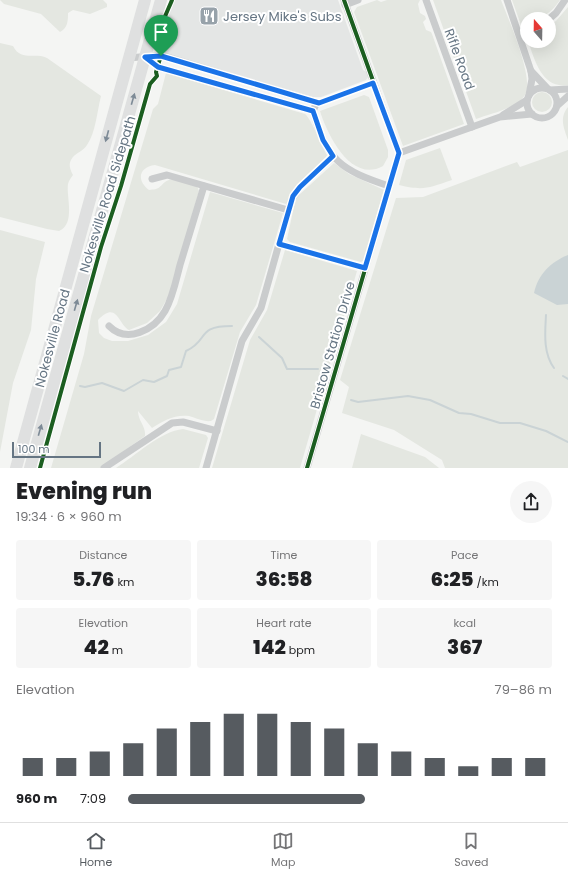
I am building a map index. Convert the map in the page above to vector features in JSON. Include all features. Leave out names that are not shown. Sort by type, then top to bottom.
[{"type":"highway","name":"Nokesville Road","points":[[16,468],[146,0]]},
{"type":"highway","name":"Nokesville Road","points":[[30,468],[160,0]]},
{"type":"street","points":[[358,0],[345,2],[399,153],[500,117],[532,114]]},
{"type":"street","name":"Rifle Road","points":[[426,0],[472,127]]},
{"type":"street","points":[[507,0],[531,71],[532,79],[528,98],[529,110],[532,114],[538,117],[546,117],[554,112],[557,106],[568,96]]},
{"type":"street","points":[[556,13],[565,0]]},
{"type":"street","points":[[129,58],[161,56],[319,103]]},
{"type":"street","points":[[145,57],[158,67],[313,111]]},
{"type":"street","points":[[531,71],[556,97],[557,106]]},
{"type":"street","points":[[373,83],[319,103],[314,106],[313,111],[323,140],[333,156],[355,173],[389,186]]},
{"type":"street","points":[[500,117],[528,98],[536,89],[568,89]]},
{"type":"street","name":"Bristow Station Drive","points":[[306,468],[399,153]]},
{"type":"street","points":[[206,468],[242,341],[261,308],[293,196],[300,187],[333,156]]},
{"type":"street","points":[[152,179],[167,175],[288,210]]},
{"type":"street","points":[[110,326],[118,333],[131,335],[148,328],[162,316],[171,295],[204,186]]},
{"type":"street","points":[[279,244],[365,268]]},
{"type":"street","points":[[104,468],[172,423],[183,422],[217,430]]},
{"type":"shaded area","points":[[0,0],[103,0],[107,4],[107,7],[90,14],[73,10],[68,13],[68,21],[66,26],[60,32],[41,14],[4,4]]},
{"type":"shaded area","points":[[169,0],[338,0],[363,70],[367,72],[368,77],[366,80],[321,97],[313,97],[165,54],[158,48],[156,37]]},
{"type":"shaded area","points":[[377,0],[381,2],[387,0],[420,0],[418,4],[420,13],[425,16],[426,19],[423,22],[426,30],[432,34],[464,124],[403,146],[354,12],[357,7]]},
{"type":"shaded area","points":[[433,0],[501,0],[524,63],[527,87],[525,95],[521,100],[503,110],[476,119]]},
{"type":"shaded area","points":[[512,0],[560,0],[550,12],[520,12],[520,22]]},
{"type":"shaded area","points":[[568,7],[568,85],[552,83],[546,78],[537,65],[531,48],[556,48],[556,21]]},
{"type":"shaded area","points":[[0,43],[13,46],[20,54],[28,56],[42,56],[47,58],[101,96],[90,140],[83,149],[72,158],[70,162],[70,168],[73,175],[68,184],[69,216],[64,227],[59,231],[0,217]]},
{"type":"shaded area","points":[[166,73],[305,114],[311,122],[327,155],[326,158],[309,174],[286,204],[155,165],[145,168],[141,174],[141,178],[142,182],[149,190],[157,189],[168,180],[172,180],[197,186],[199,191],[169,295],[160,311],[147,323],[129,330],[116,315],[109,312],[104,314],[98,320],[99,333],[104,338],[112,341],[128,341],[148,335],[166,322],[177,304],[210,192],[283,213],[256,305],[240,332],[214,419],[208,421],[189,416],[179,416],[152,428],[138,411],[145,436],[100,468],[51,468],[84,354],[91,316],[153,109],[158,104]]},
{"type":"shaded area","points":[[542,92],[549,95],[552,102],[549,109],[542,112],[535,109],[532,102],[535,95]]},
{"type":"shaded area","points":[[364,95],[369,97],[388,150],[388,157],[383,166],[371,170],[361,168],[351,163],[342,154],[328,132],[320,111]]},
{"type":"shaded area","points":[[568,107],[568,140],[563,119],[565,111]]},
{"type":"shaded area","points":[[440,148],[452,180],[426,188],[414,188],[399,185],[406,160]]},
{"type":"shaded area","points":[[568,150],[568,468],[445,468],[442,460],[394,430],[342,413],[349,387],[340,380],[396,198],[423,197],[517,162],[520,167]]},
{"type":"shaded area","points":[[334,163],[349,174],[384,190],[364,260],[361,262],[290,242],[287,239],[295,202],[299,195]]},
{"type":"shaded area","points":[[0,230],[45,242],[36,279],[31,330],[13,383],[0,452]]},
{"type":"shaded area","points":[[285,250],[357,271],[300,468],[212,468],[250,340],[267,310]]},
{"type":"shaded area","points":[[568,255],[568,304],[557,305],[534,293],[542,274],[556,261]]},
{"type":"shaded area","points":[[183,429],[206,435],[208,438],[199,468],[116,468],[157,439],[166,434]]},
{"type":"shaded area","points":[[361,434],[425,457],[439,468],[352,468]]},
{"type":"waterway","points":[[546,315],[546,349],[550,362],[554,368]]},
{"type":"waterway","points":[[80,386],[85,387],[102,383],[124,391],[143,380],[154,382],[167,376],[169,370],[181,367],[186,351],[193,347],[208,331],[213,328],[232,326]]},
{"type":"waterway","points":[[259,337],[282,358],[287,369],[318,369]]},
{"type":"waterway","points":[[563,376],[568,379]]},
{"type":"waterway","points":[[351,400],[358,402],[408,396],[430,400],[459,413],[471,414],[500,423],[520,423],[546,431],[568,442]]},
{"type":"cycle path","name":"Nokesville Road Sidepath","points":[[40,468],[101,247],[121,186],[150,84],[157,76],[156,72],[163,49],[160,44],[160,32],[172,0]]},
{"type":"cycle path","points":[[307,468],[399,153],[344,0]]},
{"type":"place","name":"Jersey Mike's Subs","points":[[209,16]]},
{"type":"route","points":[[161,56],[319,103],[373,83],[399,153],[365,268],[279,244],[293,196],[300,187],[333,156],[327,149],[319,131],[313,111],[158,67],[145,57],[161,56]]}]
